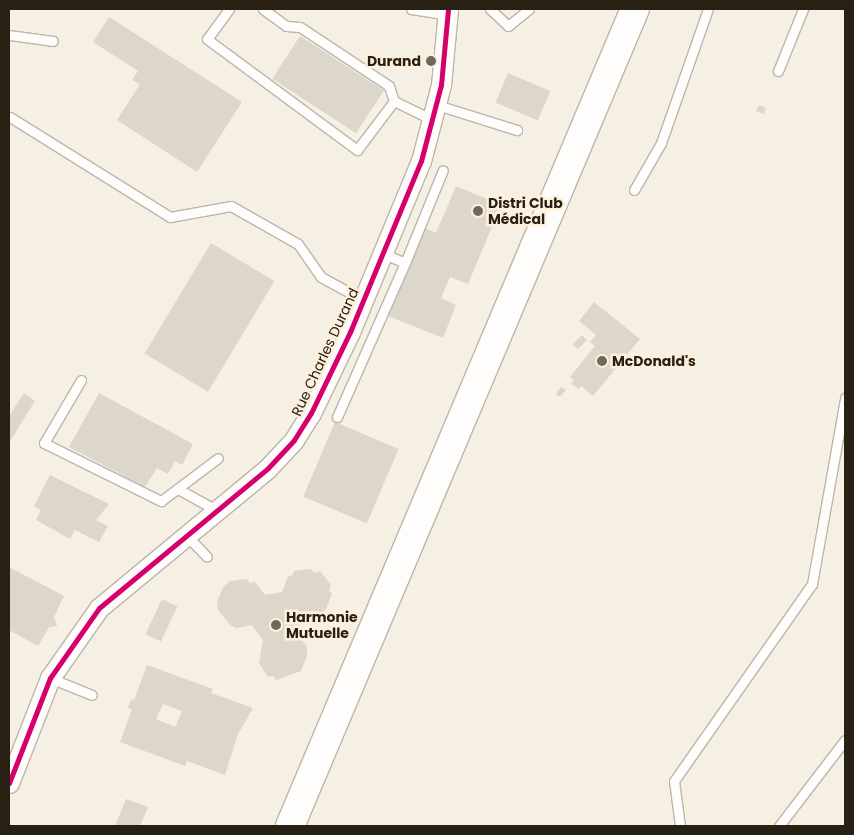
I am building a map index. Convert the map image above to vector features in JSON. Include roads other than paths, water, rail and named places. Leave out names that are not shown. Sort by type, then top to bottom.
[{"type":"main road","points":[[290,826],[635,10]]},
{"type":"street","name":"Rue Charles Durand","points":[[9,782],[50,678],[99,608],[268,468],[294,440],[311,412],[363,300],[421,161],[435,112],[447,12]]},
{"type":"lane","points":[[229,9],[207,39],[358,150],[394,101]]},
{"type":"lane","points":[[263,9],[286,26],[300,27],[388,86],[394,101]]},
{"type":"lane","points":[[414,9],[447,12]]},
{"type":"lane","points":[[490,9],[508,26],[529,9]]},
{"type":"lane","points":[[634,190],[661,143],[708,9]]},
{"type":"lane","points":[[778,71],[803,9]]},
{"type":"lane","points":[[9,35],[53,41]]},
{"type":"lane","points":[[394,101],[517,130]]},
{"type":"lane","points":[[10,118],[170,217],[231,206],[298,244],[321,277],[363,300]]},
{"type":"lane","points":[[337,417],[442,170]]},
{"type":"lane","points":[[382,253],[404,263]]},
{"type":"lane","points":[[81,380],[44,443],[162,501],[218,458]]},
{"type":"lane","points":[[680,826],[674,781],[812,584],[845,398]]},
{"type":"lane","points":[[178,489],[216,510]]},
{"type":"lane","points":[[186,534],[207,556]]},
{"type":"lane","points":[[50,678],[92,695]]},
{"type":"lane","points":[[778,826],[845,740]]},
{"type":"place","name":"Durand","points":[[431,61]]},
{"type":"place","name":"Distri Club Médical","points":[[478,211]]},
{"type":"place","name":"McDonald's","points":[[602,361]]},
{"type":"place","name":"Harmonie Mutuelle","points":[[276,625]]}]
